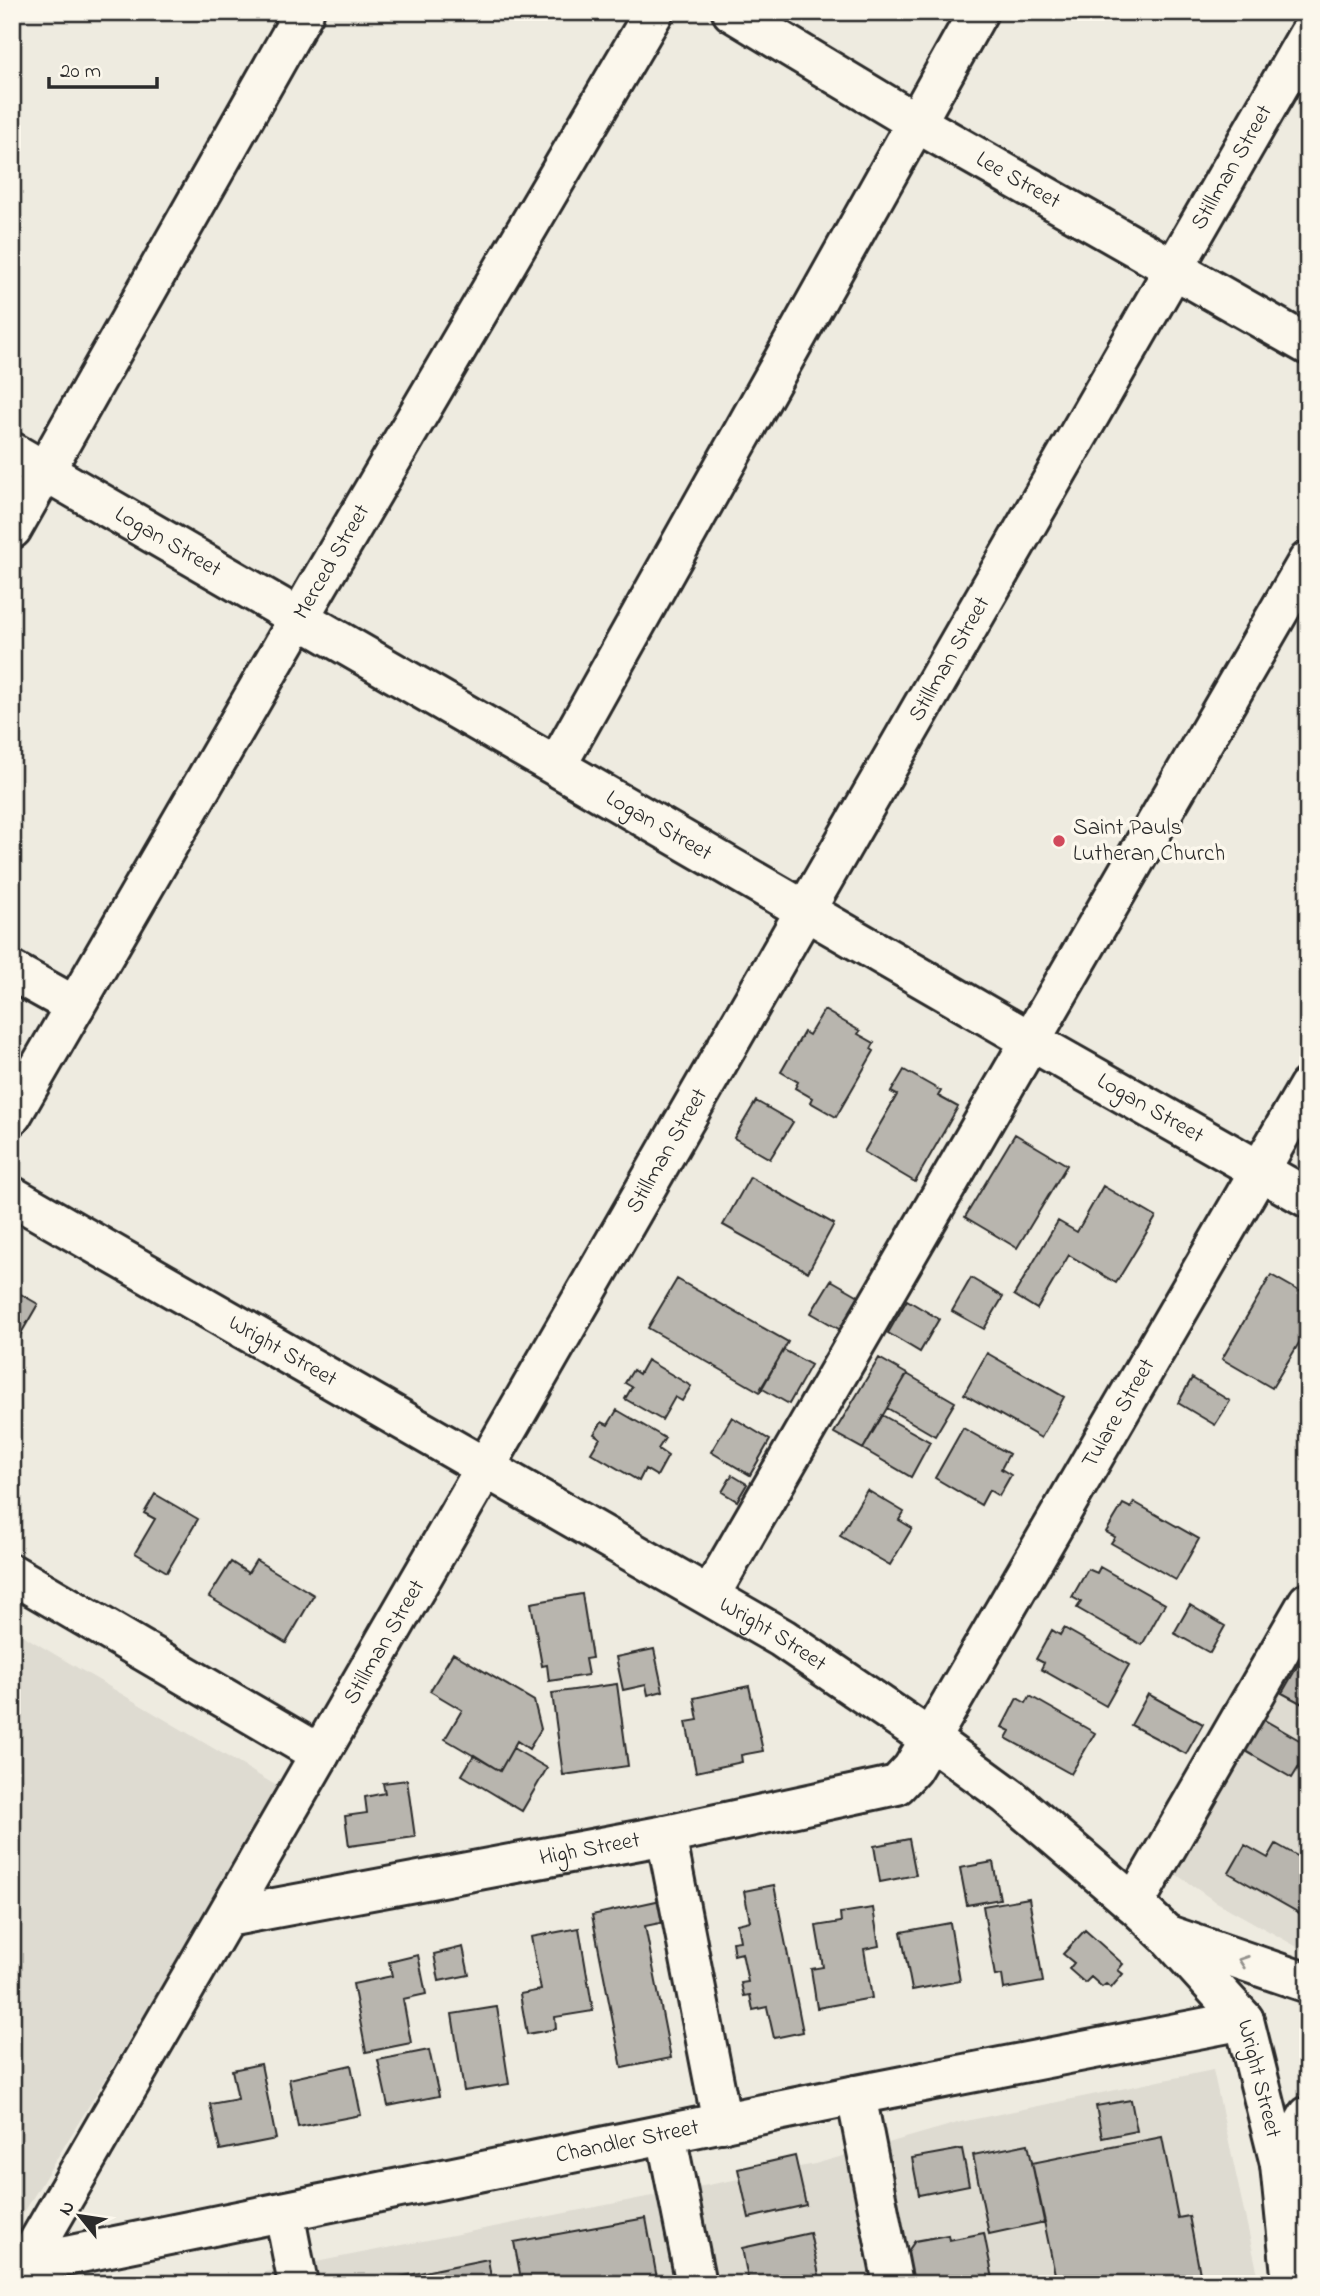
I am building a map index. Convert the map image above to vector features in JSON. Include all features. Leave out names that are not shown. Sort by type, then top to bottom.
[{"type":"street","points":[[12,529],[304,12]]},
{"type":"street","name":"Merced Street","points":[[12,1115],[654,12]]},
{"type":"street","name":"Lee Street","points":[[732,12],[915,122],[1173,271],[1308,345]]},
{"type":"street","points":[[557,765],[978,12]]},
{"type":"street","name":"Stillman Street","points":[[19,2266],[227,1917],[1308,35]]},
{"type":"street","name":"Logan Street","points":[[12,452],[1031,1041],[1308,1198]]},
{"type":"street","points":[[710,1595],[1308,561]]},
{"type":"street","points":[[12,971],[75,1006]]},
{"type":"street","name":"Tulare Street","points":[[930,1739],[1308,1087]]},
{"type":"street","name":"Wright Street","points":[[12,1196],[782,1638],[930,1739],[1008,1797],[1134,1904],[1168,1936],[1244,2020],[1294,2166],[1292,2284]]},
{"type":"street","points":[[12,1574],[320,1754]]},
{"type":"street","points":[[1134,1904],[1308,1602]]},
{"type":"street","name":"High Street","points":[[227,1917],[666,1835],[897,1785],[912,1769],[930,1739]]},
{"type":"street","points":[[666,1835],[722,2123]]},
{"type":"street","points":[[1168,1936],[1308,1983]]},
{"type":"street","name":"Chandler Street","points":[[19,2266],[856,2095],[1244,2020]]},
{"type":"street","points":[[856,2095],[893,2284]]},
{"type":"street","points":[[1294,2166],[1308,2116]]},
{"type":"street","points":[[666,2134],[696,2284]]},
{"type":"street","points":[[284,2212],[298,2284]]},
{"type":"shaded area","points":[[1308,1571],[1308,1953],[1213,1900],[1144,1852]]},
{"type":"shaded area","points":[[12,1629],[277,1786],[160,1989],[12,2232]]},
{"type":"shaded area","points":[[1213,2070],[1260,2284],[204,2284],[815,2164],[961,2122]]},
{"type":"building","points":[[824,1010],[860,1031],[858,1034],[874,1043],[871,1049],[874,1051],[836,1117],[810,1102],[812,1098],[795,1088],[798,1082],[781,1072],[804,1032],[809,1035]]},
{"type":"building","points":[[904,1070],[941,1091],[938,1096],[958,1107],[915,1182],[864,1152],[897,1095],[891,1092]]},
{"type":"building","points":[[756,1101],[793,1122],[770,1159],[734,1138]]},
{"type":"building","points":[[1015,1134],[1067,1165],[1017,1248],[965,1217]]},
{"type":"building","points":[[750,1177],[834,1224],[808,1272],[723,1225]]},
{"type":"building","points":[[1103,1186],[1156,1217],[1116,1283],[1069,1255],[1037,1309],[1014,1295],[1058,1221],[1077,1232]]},
{"type":"building","points":[[1271,1275],[1308,1296],[1308,1328],[1272,1388],[1222,1359]]},
{"type":"building","points":[[971,1278],[1003,1297],[984,1329],[952,1311]]},
{"type":"building","points":[[677,1279],[788,1342],[760,1392],[648,1328]]},
{"type":"building","points":[[831,1280],[864,1299],[844,1332],[811,1313]]},
{"type":"building","points":[[12,1289],[38,1304],[12,1349]]},
{"type":"building","points":[[907,1300],[939,1319],[920,1352],[888,1333]]},
{"type":"building","points":[[784,1350],[811,1365],[789,1404],[761,1388]]},
{"type":"building","points":[[987,1353],[1064,1397],[1041,1438],[964,1394]]},
{"type":"building","points":[[879,1358],[907,1374],[863,1449],[834,1433]]},
{"type":"building","points":[[647,1360],[691,1386],[682,1401],[675,1397],[662,1420],[625,1399],[632,1387],[625,1383],[633,1370],[639,1374]]},
{"type":"building","points":[[907,1374],[955,1402],[935,1436],[887,1408]]},
{"type":"building","points":[[1192,1378],[1230,1401],[1215,1425],[1178,1403]]},
{"type":"building","points":[[617,1410],[665,1438],[658,1449],[668,1456],[657,1476],[645,1469],[639,1481],[591,1453],[600,1438],[594,1434],[602,1422],[608,1425]]},
{"type":"building","points":[[882,1415],[930,1442],[911,1477],[863,1449]]},
{"type":"building","points":[[732,1417],[770,1440],[750,1475],[711,1452]]},
{"type":"building","points":[[963,1428],[1009,1454],[1001,1469],[1011,1475],[999,1496],[989,1490],[981,1505],[935,1478]]},
{"type":"building","points":[[732,1475],[747,1484],[737,1501],[722,1492]]},
{"type":"building","points":[[867,1490],[904,1512],[899,1520],[912,1528],[890,1565],[840,1536]]},
{"type":"building","points":[[155,1494],[198,1519],[167,1572],[135,1553],[155,1519],[144,1513]]},
{"type":"building","points":[[1134,1502],[1199,1539],[1176,1580],[1111,1543],[1115,1537],[1106,1532],[1123,1504],[1131,1508]]},
{"type":"building","points":[[256,1560],[314,1595],[286,1643],[209,1597],[231,1562],[248,1573]]},
{"type":"building","points":[[1100,1567],[1165,1604],[1142,1645],[1077,1608],[1081,1602],[1072,1597],[1088,1569],[1097,1573]]},
{"type":"building","points":[[582,1594],[592,1658],[585,1659],[588,1675],[549,1681],[547,1665],[542,1666],[531,1603]]},
{"type":"building","points":[[1190,1605],[1225,1626],[1210,1653],[1174,1633]]},
{"type":"building","points":[[1064,1628],[1129,1665],[1106,1706],[1041,1669],[1044,1663],[1036,1659],[1052,1630],[1060,1635]]},
{"type":"building","points":[[654,1649],[663,1691],[648,1695],[646,1685],[623,1690],[616,1657]]},
{"type":"building","points":[[453,1653],[534,1701],[541,1729],[529,1749],[517,1741],[500,1771],[445,1739],[462,1710],[430,1691]]},
{"type":"building","points":[[1305,1653],[1308,1654],[1308,1707],[1282,1693]]},
{"type":"building","points":[[617,1684],[628,1766],[563,1775],[552,1693]]},
{"type":"building","points":[[749,1686],[763,1751],[741,1755],[742,1762],[696,1772],[686,1722],[698,1720],[694,1698]]},
{"type":"building","points":[[1148,1694],[1203,1724],[1186,1754],[1131,1725]]},
{"type":"building","points":[[1030,1696],[1095,1733],[1071,1774],[1006,1738],[1010,1731],[1002,1727],[1017,1698],[1026,1703]]},
{"type":"building","points":[[1261,1718],[1308,1745],[1308,1752],[1292,1778],[1242,1749]]},
{"type":"building","points":[[513,1748],[547,1768],[522,1811],[462,1775],[474,1755],[500,1771]]},
{"type":"building","points":[[407,1780],[415,1837],[349,1846],[345,1816],[367,1813],[365,1797],[385,1793],[383,1783]]},
{"type":"building","points":[[909,1839],[916,1875],[880,1882],[874,1846]]},
{"type":"building","points":[[1276,1844],[1308,1862],[1308,1918],[1229,1873],[1245,1845],[1268,1858]]},
{"type":"building","points":[[993,1862],[1000,1899],[967,1905],[960,1868]]},
{"type":"building","points":[[774,1885],[803,2032],[774,2038],[767,2007],[753,2010],[750,1995],[744,1996],[741,1983],[748,1982],[742,1953],[734,1955],[732,1942],[740,1941],[737,1924],[750,1921],[744,1891]]},
{"type":"building","points":[[1029,1898],[1043,1982],[1004,1989],[1002,1975],[995,1976],[983,1906]]},
{"type":"building","points":[[661,1900],[665,1922],[645,1926],[671,2058],[622,2068],[592,1915]]},
{"type":"building","points":[[873,1908],[879,1946],[864,1949],[872,1998],[817,2008],[811,1969],[823,1967],[816,1926],[841,1922],[840,1913]]},
{"type":"building","points":[[950,1923],[960,1981],[912,1990],[901,1932]]},
{"type":"building","points":[[579,1928],[593,2011],[555,2017],[556,2029],[527,2034],[520,1994],[541,1990],[531,1937]]},
{"type":"building","points":[[1085,1930],[1123,1964],[1118,1970],[1123,1974],[1111,1988],[1106,1984],[1102,1987],[1091,1977],[1085,1983],[1069,1969],[1074,1963],[1063,1954]]},
{"type":"building","points":[[463,1947],[469,1975],[439,1981],[434,1954]]},
{"type":"building","points":[[418,1955],[426,1994],[403,1999],[411,2043],[366,2052],[353,1984],[392,1976],[389,1962]]},
{"type":"building","points":[[497,2007],[509,2084],[464,2091],[452,2014]]},
{"type":"building","points":[[429,2050],[439,2096],[388,2106],[378,2060]]},
{"type":"building","points":[[261,2064],[276,2139],[220,2150],[210,2104],[238,2099],[232,2070]]},
{"type":"building","points":[[351,2065],[361,2115],[298,2127],[289,2079]]},
{"type":"building","points":[[1131,2100],[1137,2131],[1102,2138],[1096,2106]]},
{"type":"building","points":[[1162,2137],[1178,2218],[1189,2216],[1202,2284],[1057,2284],[1032,2163]]},
{"type":"building","points":[[1028,2144],[1045,2222],[989,2234],[973,2155]]},
{"type":"building","points":[[962,2149],[969,2185],[919,2195],[912,2158]]},
{"type":"building","points":[[795,2156],[806,2205],[749,2218],[738,2169]]},
{"type":"building","points":[[646,2218],[658,2284],[568,2284],[567,2280],[547,2284],[522,2284],[514,2242]]},
{"type":"building","points":[[810,2233],[821,2284],[749,2284],[742,2248]]},
{"type":"building","points":[[984,2233],[994,2284],[909,2284],[904,2257],[915,2241],[948,2235],[949,2240]]},
{"type":"building","points":[[488,2259],[492,2284],[365,2284]]},
{"type":"place","name":"Saint Pauls Lutheran Church","points":[[1059,841]]}]
